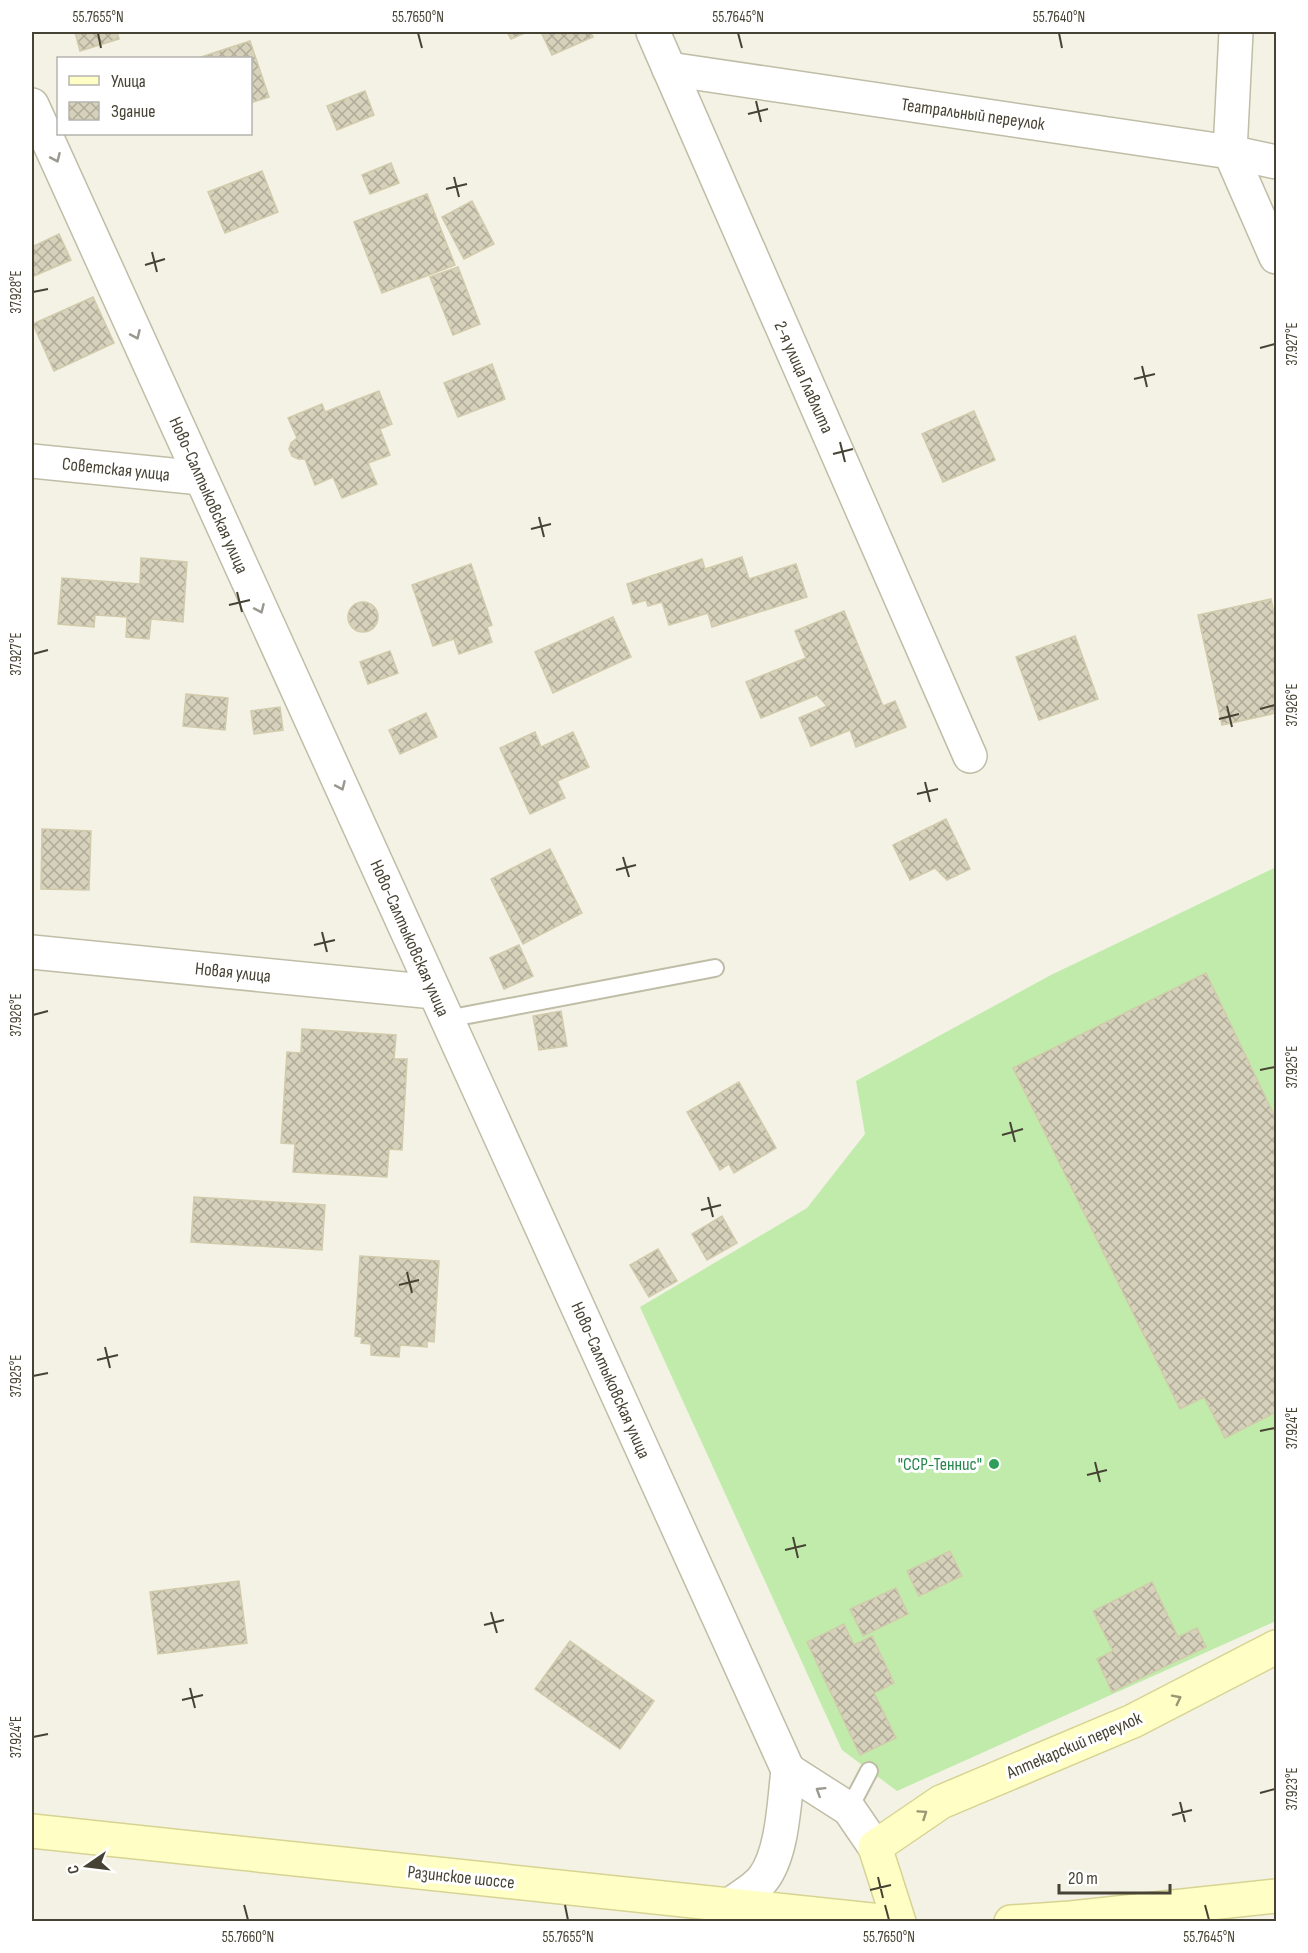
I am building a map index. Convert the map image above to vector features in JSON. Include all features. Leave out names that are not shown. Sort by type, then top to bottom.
[{"type":"main road","name":"Аптекарский переулок","points":[[875,1847],[941,1802],[1133,1721],[1276,1647]]},
{"type":"main road","name":"Разинское шоссе","points":[[32,1831],[890,1922]]},
{"type":"main road","points":[[875,1847],[898,1922]]},
{"type":"main road","points":[[1011,1922],[1071,1918],[1276,1896]]},
{"type":"street","name":"2-я улица Главлита","points":[[653,32],[970,756]]},
{"type":"street","points":[[1236,32],[1230,152],[1276,257]]},
{"type":"street","name":"Театральный переулок","points":[[669,69],[1230,152],[1276,162]]},
{"type":"street","name":"Ново-Салтыковская улица","points":[[32,105],[788,1770]]},
{"type":"street","name":"Советская улица","points":[[32,461],[201,478]]},
{"type":"street","name":"Новая улица","points":[[32,952],[440,1006]]},
{"type":"street","points":[[730,1905],[762,1879],[773,1859],[779,1836],[788,1770],[849,1809],[875,1847]]},
{"type":"lane","points":[[440,1006],[715,968]]},
{"type":"lane","points":[[849,1809],[869,1771]]},
{"type":"green space","name":"\"ССР-Теннис\"","points":[[1276,867],[1276,1621],[897,1791],[842,1750],[640,1307],[807,1208],[865,1134],[856,1081],[1051,975]]},
{"type":"building","points":[[75,32],[117,32],[119,39],[80,51]]},
{"type":"building","points":[[507,32],[527,32],[511,39]]},
{"type":"building","points":[[541,32],[590,32],[593,37],[552,55]]},
{"type":"building","points":[[250,41],[269,97],[252,102],[252,57],[201,57]]},
{"type":"building","points":[[365,91],[374,115],[337,130],[327,106]]},
{"type":"building","points":[[391,163],[399,183],[370,194],[362,175]]},
{"type":"building","points":[[262,171],[278,212],[225,233],[208,192]]},
{"type":"building","points":[[427,194],[455,265],[382,293],[354,222]]},
{"type":"building","points":[[472,201],[494,244],[464,259],[442,217]]},
{"type":"building","points":[[59,234],[71,260],[34,276],[32,247]]},
{"type":"building","points":[[458,267],[480,324],[453,335],[430,277]]},
{"type":"building","points":[[93,297],[114,343],[54,371],[33,324]]},
{"type":"building","points":[[492,364],[505,399],[458,417],[444,383]]},
{"type":"building","points":[[379,391],[392,424],[380,429],[390,455],[368,463],[377,484],[342,498],[333,477],[315,485],[305,459],[292,456],[289,449],[291,443],[297,438],[288,418],[322,404],[325,412]]},
{"type":"building","points":[[974,411],[995,460],[943,482],[922,434]]},
{"type":"building","points":[[742,557],[749,579],[796,564],[807,597],[712,627],[708,613],[669,625],[662,602],[648,606],[646,600],[633,604],[627,584],[702,559],[705,569]]},
{"type":"building","points":[[141,558],[187,562],[183,622],[151,619],[149,639],[126,637],[127,617],[95,615],[94,627],[58,624],[62,578],[140,584]]},
{"type":"building","points":[[471,564],[492,625],[487,627],[492,642],[459,654],[454,639],[433,646],[412,585]]},
{"type":"building","points":[[1271,599],[1276,623],[1276,713],[1222,725],[1198,615]]},
{"type":"building","points":[[363,602],[369,603],[377,611],[377,623],[369,631],[363,632],[357,631],[349,623],[348,617],[349,611],[357,603]]},
{"type":"building","points":[[844,611],[883,706],[895,701],[906,727],[856,747],[850,730],[811,746],[799,718],[827,706],[817,695],[761,718],[746,682],[806,658],[795,631]]},
{"type":"building","points":[[613,617],[631,657],[553,693],[535,652]]},
{"type":"building","points":[[1075,636],[1098,699],[1039,720],[1016,657]]},
{"type":"building","points":[[390,651],[398,673],[368,684],[360,662]]},
{"type":"building","points":[[186,694],[228,698],[225,730],[183,726]]},
{"type":"building","points":[[280,707],[283,730],[254,734],[251,711]]},
{"type":"building","points":[[426,713],[437,737],[400,754],[389,730]]},
{"type":"building","points":[[535,732],[541,747],[573,732],[589,767],[557,781],[565,798],[530,814],[500,748]]},
{"type":"building","points":[[946,819],[970,869],[947,880],[935,868],[910,880],[893,845]]},
{"type":"building","points":[[42,829],[91,831],[89,890],[41,889]]},
{"type":"building","points":[[550,849],[582,913],[523,944],[491,879]]},
{"type":"building","points":[[519,945],[533,976],[504,989],[490,958]]},
{"type":"building","points":[[1206,973],[1276,1119],[1276,1412],[1225,1438],[1204,1397],[1180,1409],[1013,1068]]},
{"type":"building","points":[[561,1011],[567,1046],[539,1050],[533,1016]]},
{"type":"building","points":[[302,1029],[396,1035],[394,1059],[407,1059],[402,1150],[389,1149],[387,1177],[293,1172],[295,1144],[281,1143],[287,1052],[301,1053]]},
{"type":"building","points":[[739,1082],[776,1148],[734,1173],[729,1164],[720,1170],[687,1112]]},
{"type":"building","points":[[194,1197],[325,1205],[322,1250],[191,1242]]},
{"type":"building","points":[[722,1216],[737,1243],[707,1260],[692,1234]]},
{"type":"building","points":[[658,1249],[677,1281],[649,1297],[630,1265]]},
{"type":"building","points":[[360,1256],[439,1261],[434,1342],[427,1341],[427,1347],[400,1345],[399,1357],[371,1355],[371,1344],[361,1343],[362,1337],[355,1336]]},
{"type":"building","points":[[950,1551],[962,1576],[919,1596],[907,1571]]},
{"type":"building","points":[[239,1581],[247,1643],[158,1654],[150,1592]]},
{"type":"building","points":[[1152,1582],[1178,1637],[1197,1628],[1206,1647],[1112,1692],[1097,1659],[1113,1651],[1093,1611]]},
{"type":"building","points":[[896,1588],[908,1614],[863,1636],[850,1609]]},
{"type":"building","points":[[844,1624],[854,1645],[872,1636],[894,1683],[874,1693],[896,1738],[860,1755],[807,1642]]},
{"type":"building","points":[[570,1641],[654,1701],[620,1749],[535,1689]]},
{"type":"place","name":"\"ССР-Теннис\"","points":[[994,1464]]}]
